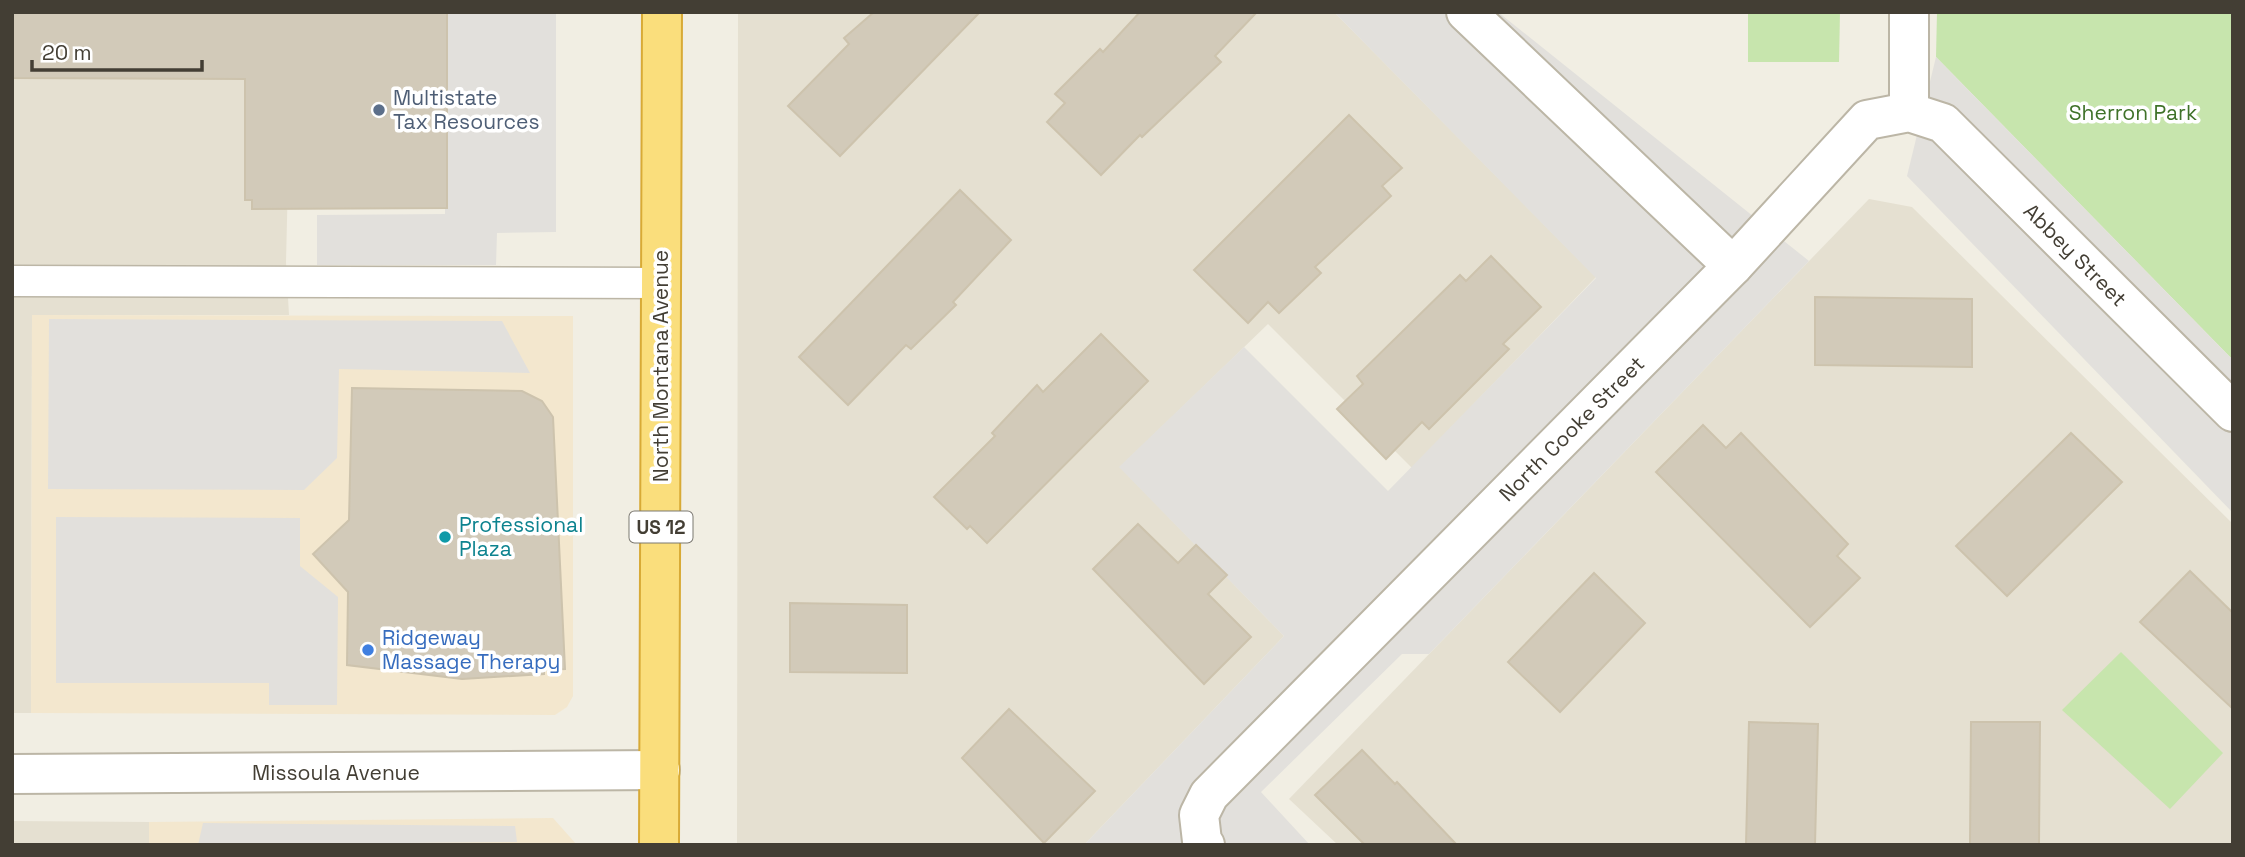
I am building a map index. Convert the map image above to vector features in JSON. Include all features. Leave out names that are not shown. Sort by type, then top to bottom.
[{"type":"highway","name":"North Montana Avenue","points":[[659,845],[662,12]]},
{"type":"street","points":[[1466,12],[1733,266]]},
{"type":"street","points":[[1909,12],[1909,112]]},
{"type":"street","name":"North Cooke Street","points":[[1205,845],[1202,841],[1199,815],[1209,795],[1733,266],[1867,120],[1909,112]]},
{"type":"street","name":"Abbey Street","points":[[1909,112],[1943,122],[2233,412]]},
{"type":"street","name":"Missoula Avenue","points":[[12,774],[660,770]]},
{"type":"lane","points":[[12,281],[661,283]]},
{"type":"shaded area","points":[[12,12],[292,12],[286,262],[289,315],[32,315],[31,713],[12,713]]},
{"type":"shaded area","points":[[445,12],[556,12],[556,232],[497,233],[496,265],[317,265],[317,215],[445,214]]},
{"type":"shaded area","points":[[738,12],[1334,12],[1596,277],[1412,468],[1268,324],[1120,467],[1284,636],[1084,845],[737,845]]},
{"type":"shaded area","points":[[1334,12],[1498,12],[1809,261],[1429,654],[1402,654],[1261,792],[1310,845],[1084,845],[1284,636],[1119,467],[1244,347],[1388,491],[1596,278]]},
{"type":"shaded area","points":[[1936,57],[2233,360],[2233,513],[1907,176]]},
{"type":"shaded area","points":[[1869,199],[1912,207],[2233,524],[2233,845],[1338,845],[1289,799]]},
{"type":"shaded area","points":[[32,315],[573,316],[573,696],[567,707],[555,715],[31,713]]},
{"type":"shaded area","points":[[49,319],[502,321],[530,373],[339,369],[337,458],[304,490],[48,489]]},
{"type":"shaded area","points":[[56,517],[300,518],[300,566],[338,597],[337,705],[269,705],[269,683],[56,683]]},
{"type":"shaded area","points":[[553,818],[577,845],[149,845],[149,822]]},
{"type":"shaded area","points":[[12,821],[149,822],[149,845],[12,845]]},
{"type":"shaded area","points":[[203,823],[515,826],[517,842],[198,845]]},
{"type":"green space","points":[[1748,12],[1840,12],[1839,62],[1748,62]]},
{"type":"green space","name":"Sherron Park","points":[[1937,12],[2233,12],[2233,360],[1936,57]]},
{"type":"green space","points":[[2121,652],[2223,753],[2170,809],[2062,710]]},
{"type":"building","points":[[12,12],[447,12],[447,208],[252,209],[252,200],[245,200],[245,79],[12,78]]},
{"type":"building","points":[[874,12],[980,12],[840,156],[788,106],[849,44],[844,38]]},
{"type":"building","points":[[1140,12],[1257,12],[1215,56],[1221,62],[1142,137],[1140,135],[1101,175],[1047,122],[1065,103],[1055,94],[1100,49],[1103,52]]},
{"type":"building","points":[[1349,115],[1402,168],[1382,186],[1391,196],[1315,267],[1321,273],[1279,313],[1268,302],[1248,323],[1194,270]]},
{"type":"building","points":[[960,190],[1011,240],[953,302],[956,305],[911,349],[906,345],[848,405],[799,357]]},
{"type":"building","points":[[1491,256],[1541,307],[1503,344],[1509,349],[1429,429],[1422,422],[1386,459],[1337,409],[1363,384],[1357,376],[1460,275],[1466,281]]},
{"type":"building","points":[[1815,297],[1972,299],[1972,367],[1815,365]]},
{"type":"building","points":[[1101,334],[1148,381],[987,543],[970,526],[967,529],[934,497],[995,436],[992,433],[1037,385],[1043,392]]},
{"type":"building","name":"Professional Plaza","points":[[352,388],[522,391],[542,401],[553,417],[565,669],[544,670],[544,674],[462,679],[347,665],[348,592],[313,554],[349,520]]},
{"type":"building","points":[[1703,425],[1726,448],[1741,433],[1848,544],[1837,556],[1860,578],[1810,627],[1656,472]]},
{"type":"building","points":[[2071,433],[2122,482],[2007,596],[1956,546]]},
{"type":"building","points":[[1138,524],[1178,563],[1196,545],[1227,575],[1208,594],[1251,637],[1204,684],[1093,569]]},
{"type":"building","points":[[2190,571],[2233,613],[2233,709],[2140,622]]},
{"type":"building","points":[[1594,573],[1645,623],[1560,712],[1508,662]]},
{"type":"building","points":[[790,603],[907,605],[907,673],[790,672]]},
{"type":"building","points":[[1009,709],[1095,791],[1044,843],[962,758]]},
{"type":"building","points":[[1749,722],[1818,724],[1815,845],[1746,845]]},
{"type":"building","points":[[1971,722],[2040,722],[2039,845],[1970,845]]},
{"type":"building","points":[[1362,750],[1395,784],[1397,782],[1457,845],[1365,845],[1315,795]]},
{"type":"place","name":"Multistate Tax Resources","points":[[379,110]]},
{"type":"place","name":"Professional Plaza","points":[[445,537]]},
{"type":"place","name":"Ridgeway Massage Therapy","points":[[368,650]]}]
